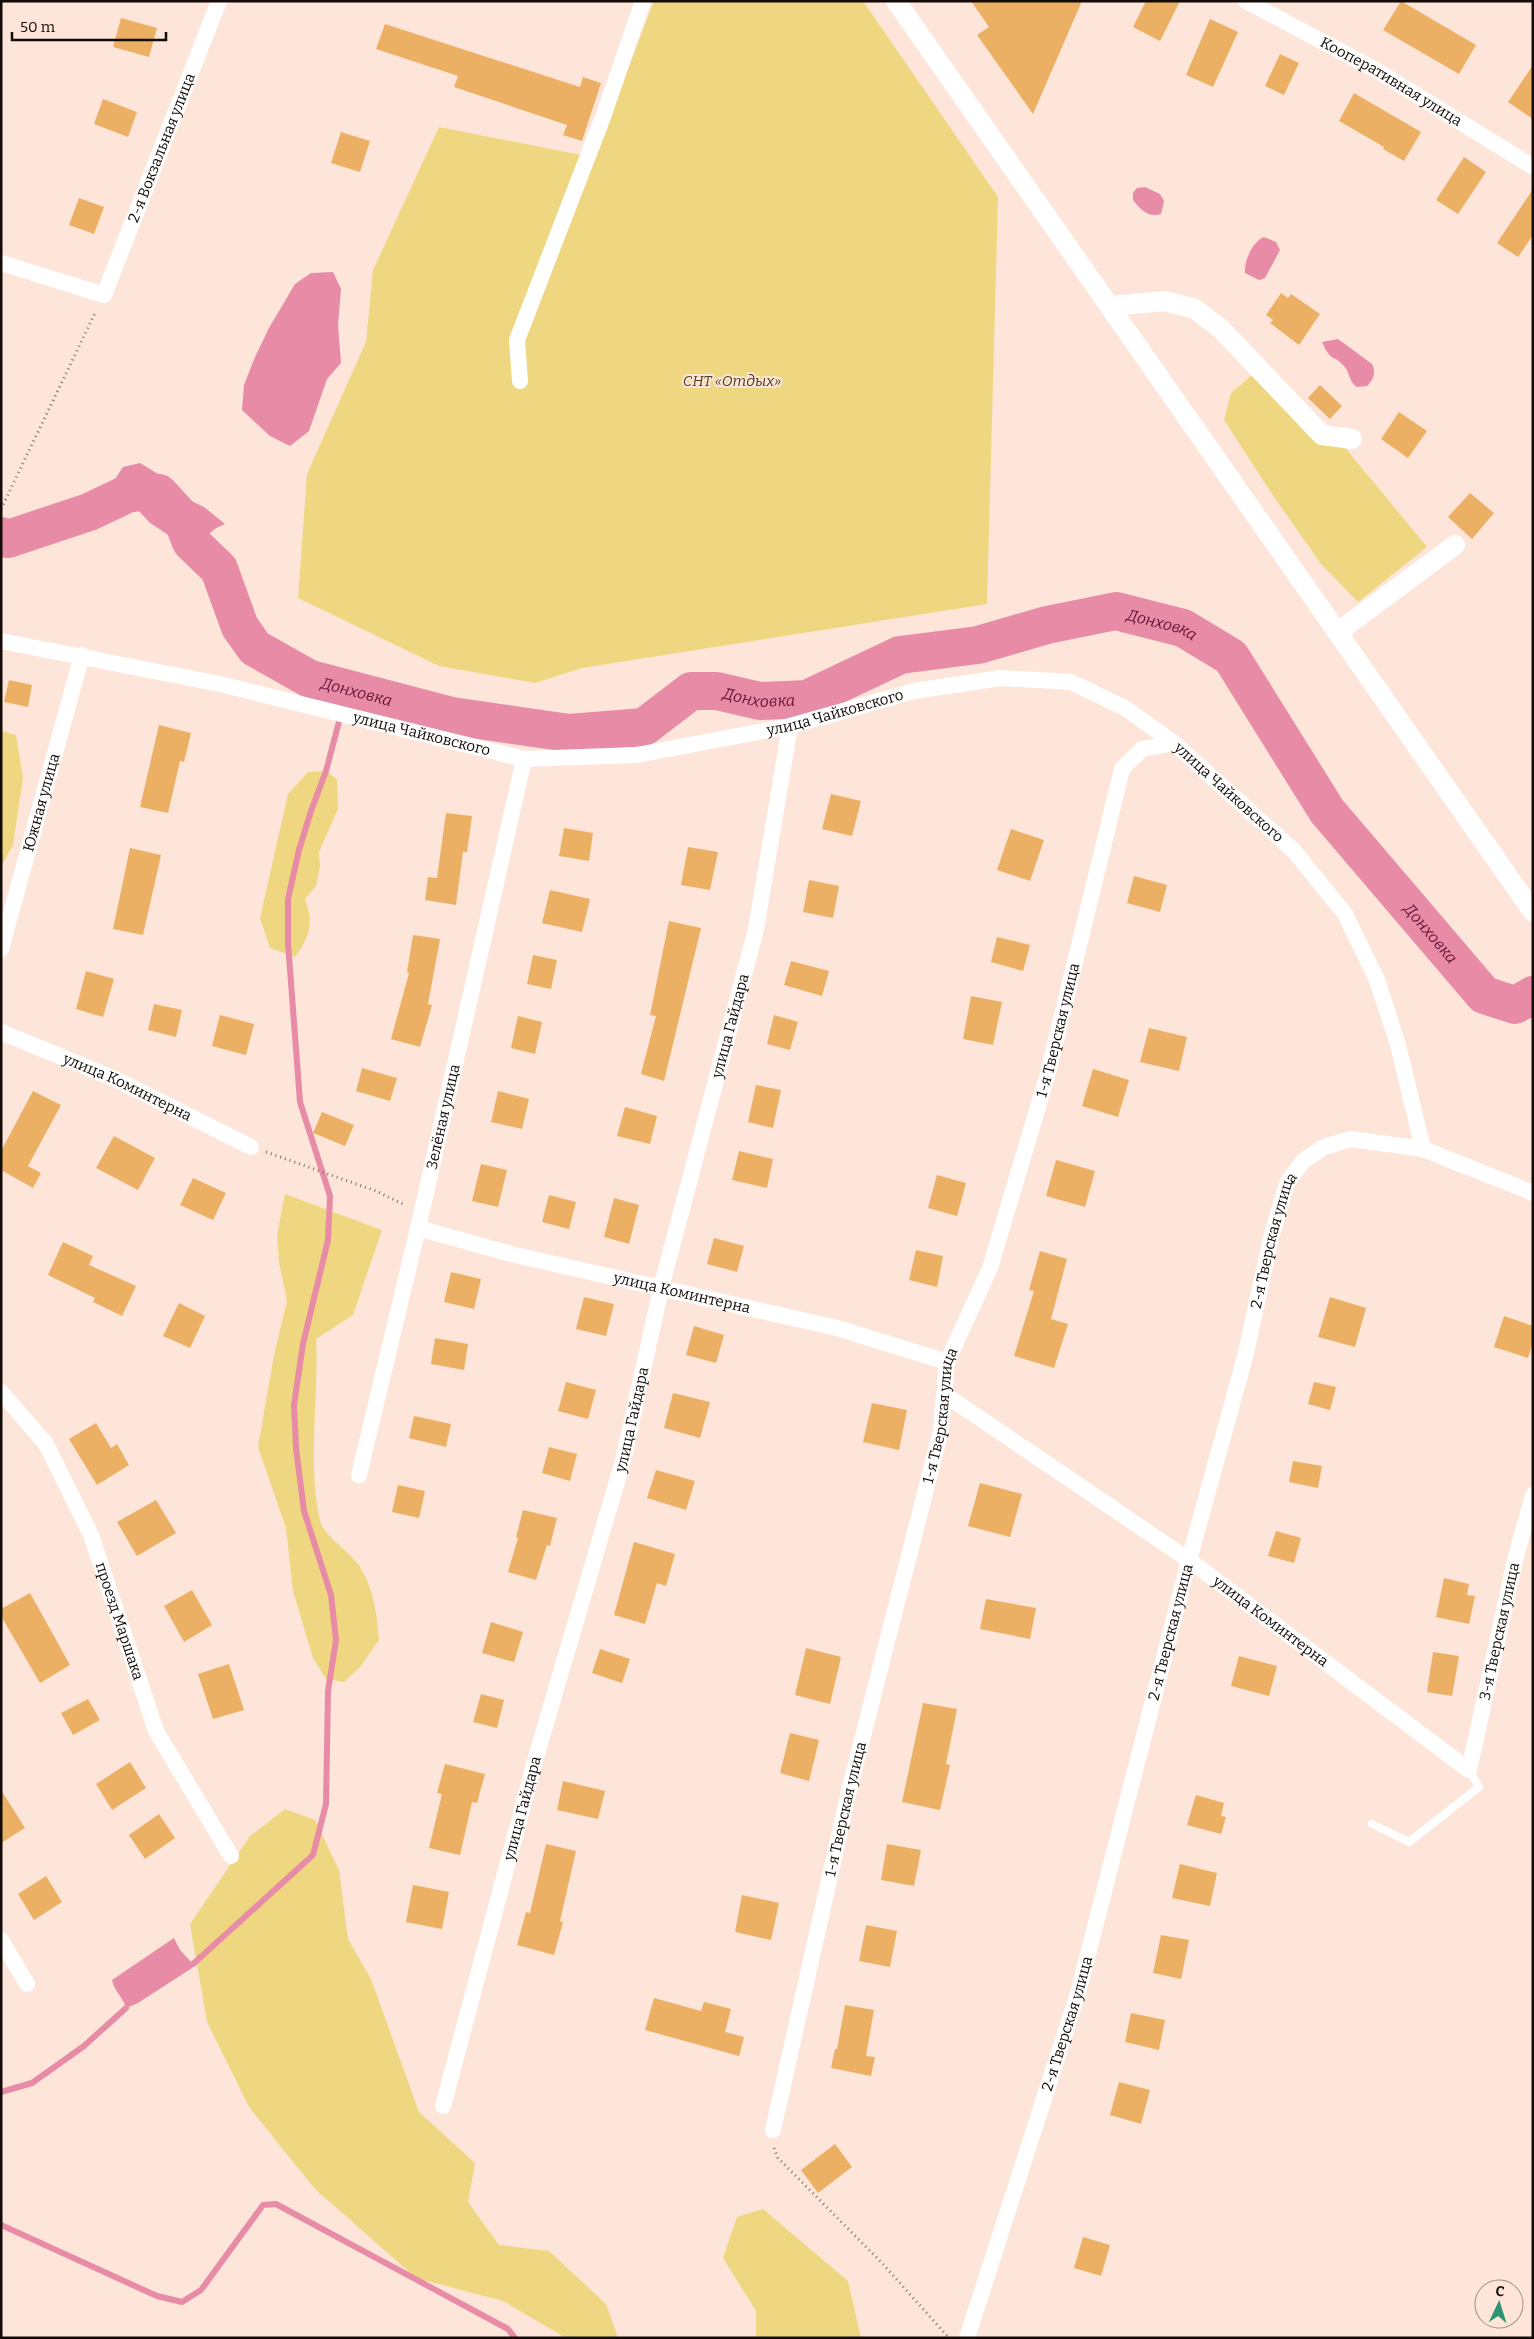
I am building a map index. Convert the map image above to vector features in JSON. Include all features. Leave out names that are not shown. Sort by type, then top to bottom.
[{"type":"street","name":"2-я Вокзальная улица","points":[[104,295],[220,1]]},
{"type":"street","points":[[520,381],[517,340],[603,117],[643,1]]},
{"type":"street","points":[[896,1],[1533,912]]},
{"type":"street","name":"Кооперативная улица","points":[[1246,1],[1376,70],[1533,167]]},
{"type":"street","points":[[1,263],[104,295]]},
{"type":"street","points":[[1110,306],[1165,301],[1195,309],[1221,329],[1322,435],[1352,439]]},
{"type":"street","points":[[1338,632],[1455,545]]},
{"type":"street","name":"улица Чайковского","points":[[1,641],[82,655],[220,684],[524,759],[637,755],[790,726],[914,691],[1001,678],[1072,682],[1125,708],[1174,743],[1293,850],[1345,914],[1377,980],[1398,1045],[1423,1149]]},
{"type":"street","name":"Южная улица","points":[[1,949],[82,655]]},
{"type":"street","name":"улица Гайдара","points":[[443,2106],[534,1766],[623,1461],[661,1288],[756,929],[790,726]]},
{"type":"street","name":"1-я Тверская улица","points":[[773,2130],[849,1791],[940,1430],[947,1362],[990,1268],[1048,1073],[1122,769],[1142,749],[1174,743]]},
{"type":"street","name":"Зелёная улица","points":[[359,1475],[524,759]]},
{"type":"street","name":"улица Коминтерна","points":[[1,1032],[115,1078],[251,1147]]},
{"type":"street","name":"2-я Тверская улица","points":[[967,2338],[1078,1993],[1189,1560],[1245,1357],[1270,1238],[1287,1183],[1303,1161],[1324,1147],[1351,1139],[1423,1149],[1533,1193]]},
{"type":"street","name":"улица Коминтерна","points":[[419,1221],[511,1254],[837,1328],[947,1362]]},
{"type":"street","name":"проезд Маршака","points":[[1,1392],[46,1444],[92,1535],[156,1732],[231,1856]]},
{"type":"street","name":"улица Коминтерна","points":[[944,1394],[1189,1560],[1470,1770]]},
{"type":"street","name":"3-я Тверская улица","points":[[1470,1770],[1516,1560],[1533,1495]]},
{"type":"street","points":[[1,1940],[27,1984]]},
{"type":"lane","points":[[1372,1824],[1409,1842],[1479,1787],[1470,1770]]},
{"type":"path","points":[[1,509],[104,295]]},
{"type":"path","points":[[251,1147],[376,1190],[419,1221]]},
{"type":"path","points":[[773,2130],[774,2146],[778,2158],[881,2262],[949,2338]]},
{"type":"green space","name":"СНТ «Отдых»","points":[[654,1],[863,1],[998,197],[987,604],[582,668],[535,683],[439,666],[298,598],[307,474],[366,342],[373,270],[439,127],[596,158]]},
{"type":"green space","points":[[1253,374],[1347,450],[1427,547],[1358,602],[1321,564],[1272,494],[1224,420],[1231,393]]},
{"type":"green space","points":[[2,731],[16,735],[23,778],[13,845],[1,867]]},
{"type":"green space","points":[[326,771],[337,779],[338,809],[319,852],[320,866],[316,886],[305,899],[310,923],[309,930],[304,943],[295,957],[270,948],[260,918],[288,794],[308,772]]},
{"type":"green space","points":[[285,1194],[382,1230],[353,1315],[316,1339],[314,1476],[320,1521],[327,1533],[358,1564],[366,1578],[376,1613],[379,1640],[360,1667],[344,1682],[326,1679],[313,1658],[293,1591],[286,1528],[258,1447],[274,1355],[287,1301],[279,1262],[277,1235]]},
{"type":"green space","points":[[285,1809],[315,1820],[339,1870],[348,1939],[371,1979],[419,2112],[475,2163],[468,2202],[499,2245],[549,2251],[606,2304],[618,2338],[566,2338],[503,2301],[416,2278],[315,2189],[249,2107],[207,2022],[190,1924],[250,1836]]},
{"type":"green space","points":[[763,2209],[848,2281],[861,2338],[756,2338],[756,2311],[723,2258],[737,2217]]},
{"type":"shaded area","points":[[1145,187],[1160,194],[1164,201],[1161,214],[1148,214],[1133,200],[1133,193],[1137,188]]},
{"type":"shaded area","points":[[1264,237],[1276,242],[1280,250],[1265,278],[1259,280],[1245,273],[1245,268],[1252,247]]},
{"type":"shaded area","points":[[333,272],[341,289],[338,325],[341,363],[327,379],[309,431],[290,446],[270,436],[242,410],[244,385],[269,328],[295,284],[311,273]]},
{"type":"shaded area","points":[[1338,339],[1372,364],[1374,376],[1367,386],[1357,387],[1354,385],[1344,366],[1330,356],[1325,349],[1322,342]]},
{"type":"shaded area","points":[[140,463],[158,474],[167,485],[181,496],[204,507],[225,524],[211,532],[206,544],[205,556],[193,555],[173,538],[150,523],[139,511],[129,507],[108,508],[103,506],[109,488],[123,467]]},
{"type":"shaded area","points":[[174,1938],[180,1950],[193,1964],[192,1968],[138,2003],[126,2008],[112,1980]]},
{"type":"building","points":[[971,1],[1082,1],[1033,114],[977,35],[989,27]]},
{"type":"building","points":[[1146,1],[1180,1],[1160,41],[1133,27]]},
{"type":"building","points":[[1401,1],[1476,45],[1459,74],[1383,30]]},
{"type":"building","points":[[121,18],[157,28],[149,57],[113,47]]},
{"type":"building","points":[[1210,19],[1238,32],[1213,87],[1186,75]]},
{"type":"building","points":[[385,24],[580,87],[583,77],[601,83],[582,141],[563,135],[567,125],[454,87],[458,76],[376,49]]},
{"type":"building","points":[[1280,54],[1299,63],[1284,95],[1265,86]]},
{"type":"building","points":[[1533,65],[1533,119],[1508,102]]},
{"type":"building","points":[[1354,93],[1421,132],[1404,161],[1339,121]]},
{"type":"building","points":[[103,99],[137,112],[128,137],[94,124]]},
{"type":"building","points":[[341,132],[370,141],[360,172],[331,163]]},
{"type":"building","points":[[1464,157],[1486,172],[1458,214],[1436,200]]},
{"type":"building","points":[[1533,189],[1533,235],[1518,257],[1497,243]]},
{"type":"building","points":[[79,198],[104,207],[94,234],[69,225]]},
{"type":"building","points":[[1281,293],[1288,298],[1291,294],[1320,314],[1299,345],[1270,323],[1273,320],[1266,315]]},
{"type":"building","points":[[1320,385],[1342,406],[1330,419],[1308,398]]},
{"type":"building","points":[[1399,412],[1427,431],[1408,458],[1381,439]]},
{"type":"building","points":[[1470,493],[1494,513],[1472,539],[1448,517]]},
{"type":"building","points":[[9,680],[32,685],[28,707],[4,702]]},
{"type":"building","points":[[159,725],[191,733],[184,762],[180,761],[168,813],[140,807]]},
{"type":"building","points":[[831,794],[861,801],[852,836],[822,829]]},
{"type":"building","points":[[446,813],[472,816],[467,852],[463,852],[456,905],[425,900],[428,877],[437,878]]},
{"type":"building","points":[[564,828],[593,833],[589,861],[559,856]]},
{"type":"building","points":[[1011,829],[1044,840],[1030,881],[997,870]]},
{"type":"building","points":[[688,847],[718,852],[710,890],[681,885]]},
{"type":"building","points":[[130,848],[161,855],[143,935],[113,929]]},
{"type":"building","points":[[1134,876],[1167,885],[1160,912],[1127,903]]},
{"type":"building","points":[[809,880],[839,886],[833,918],[803,912]]},
{"type":"building","points":[[550,890],[590,899],[582,932],[542,923]]},
{"type":"building","points":[[669,921],[701,928],[664,1081],[641,1074],[656,1016],[650,1015]]},
{"type":"building","points":[[413,935],[440,939],[428,1004],[432,1005],[420,1047],[391,1039],[409,973],[407,972]]},
{"type":"building","points":[[997,937],[1030,945],[1023,971],[991,962]]},
{"type":"building","points":[[533,955],[557,960],[551,989],[527,984]]},
{"type":"building","points":[[791,961],[829,971],[822,996],[784,985]]},
{"type":"building","points":[[86,971],[114,979],[103,1017],[76,1009]]},
{"type":"building","points":[[971,996],[1002,1002],[993,1045],[963,1039]]},
{"type":"building","points":[[154,1004],[182,1010],[176,1037],[148,1030]]},
{"type":"building","points":[[220,1015],[254,1024],[246,1055],[212,1046]]},
{"type":"building","points":[[774,1015],[798,1022],[790,1050],[767,1044]]},
{"type":"building","points":[[518,1016],[542,1022],[535,1054],[511,1048]]},
{"type":"building","points":[[1149,1028],[1187,1037],[1179,1071],[1140,1062]]},
{"type":"building","points":[[362,1068],[397,1078],[390,1101],[356,1091]]},
{"type":"building","points":[[1093,1069],[1129,1080],[1118,1117],[1082,1106]]},
{"type":"building","points":[[756,1085],[781,1090],[773,1128],[748,1122]]},
{"type":"building","points":[[33,1091],[61,1105],[28,1166],[41,1173],[33,1188],[1,1170],[1,1151]]},
{"type":"building","points":[[498,1091],[529,1099],[522,1129],[491,1122]]},
{"type":"building","points":[[625,1107],[657,1116],[650,1144],[617,1136]]},
{"type":"building","points":[[322,1112],[354,1125],[345,1146],[313,1133]]},
{"type":"building","points":[[114,1136],[155,1158],[138,1190],[96,1168]]},
{"type":"building","points":[[739,1151],[773,1159],[767,1188],[732,1180]]},
{"type":"building","points":[[1056,1160],[1095,1171],[1085,1207],[1046,1196]]},
{"type":"building","points":[[481,1164],[507,1170],[498,1207],[472,1201]]},
{"type":"building","points":[[937,1175],[966,1183],[957,1216],[928,1208]]},
{"type":"building","points":[[193,1178],[226,1193],[213,1220],[180,1205]]},
{"type":"building","points":[[549,1195],[576,1202],[569,1229],[542,1222]]},
{"type":"building","points":[[614,1198],[639,1205],[629,1244],[604,1237]]},
{"type":"building","points":[[714,1238],[744,1246],[737,1272],[707,1264]]},
{"type":"building","points":[[63,1242],[93,1256],[89,1265],[136,1286],[122,1316],[93,1302],[95,1298],[48,1275]]},
{"type":"building","points":[[916,1250],[943,1256],[937,1287],[909,1280]]},
{"type":"building","points":[[1040,1251],[1067,1259],[1051,1319],[1068,1324],[1054,1368],[1014,1356],[1034,1291],[1029,1290]]},
{"type":"building","points":[[451,1272],[481,1279],[474,1309],[444,1302]]},
{"type":"building","points":[[584,1297],[614,1304],[606,1336],[576,1329]]},
{"type":"building","points":[[1330,1297],[1366,1308],[1355,1347],[1318,1337]]},
{"type":"building","points":[[179,1303],[205,1316],[190,1348],[163,1336]]},
{"type":"building","points":[[1504,1316],[1533,1326],[1533,1342],[1528,1358],[1494,1347]]},
{"type":"building","points":[[694,1326],[724,1335],[716,1363],[686,1355]]},
{"type":"building","points":[[435,1338],[468,1344],[464,1370],[431,1364]]},
{"type":"building","points":[[566,1382],[596,1390],[588,1419],[558,1411]]},
{"type":"building","points":[[1314,1382],[1336,1387],[1330,1410],[1308,1404]]},
{"type":"building","points":[[673,1393],[710,1402],[700,1438],[664,1428]]},
{"type":"building","points":[[872,1403],[907,1410],[899,1450],[863,1442]]},
{"type":"building","points":[[414,1416],[451,1424],[446,1447],[409,1438]]},
{"type":"building","points":[[96,1423],[111,1448],[117,1444],[129,1465],[97,1485],[69,1439]]},
{"type":"building","points":[[549,1447],[577,1454],[570,1481],[542,1473]]},
{"type":"building","points":[[1293,1461],[1322,1466],[1318,1488],[1289,1482]]},
{"type":"building","points":[[656,1470],[695,1481],[686,1510],[647,1498]]},
{"type":"building","points":[[980,1483],[1022,1494],[1010,1537],[968,1526]]},
{"type":"building","points":[[398,1485],[425,1491],[419,1518],[392,1512]]},
{"type":"building","points":[[156,1500],[176,1533],[137,1556],[117,1522]]},
{"type":"building","points":[[523,1510],[557,1518],[550,1546],[547,1545],[536,1580],[508,1572],[518,1538],[516,1537]]},
{"type":"building","points":[[1276,1531],[1301,1538],[1294,1563],[1268,1556]]},
{"type":"building","points":[[634,1542],[675,1554],[666,1586],[657,1583],[645,1624],[614,1615]]},
{"type":"building","points":[[1444,1578],[1469,1584],[1467,1595],[1475,1596],[1469,1624],[1436,1617]]},
{"type":"building","points":[[192,1590],[212,1625],[184,1642],[164,1606]]},
{"type":"building","points":[[30,1593],[70,1665],[40,1683],[1,1616],[1,1609]]},
{"type":"building","points":[[986,1599],[1036,1608],[1030,1639],[980,1629]]},
{"type":"building","points":[[491,1622],[523,1632],[514,1662],[482,1653]]},
{"type":"building","points":[[806,1648],[841,1657],[830,1704],[795,1695]]},
{"type":"building","points":[[600,1649],[630,1659],[622,1683],[592,1673]]},
{"type":"building","points":[[1433,1652],[1459,1656],[1452,1696],[1427,1692]]},
{"type":"building","points":[[1239,1656],[1277,1666],[1269,1696],[1231,1686]]},
{"type":"building","points":[[229,1664],[244,1710],[213,1719],[198,1674]]},
{"type":"building","points":[[481,1694],[504,1700],[497,1728],[473,1722]]},
{"type":"building","points":[[88,1699],[100,1720],[73,1735],[61,1713]]},
{"type":"building","points":[[923,1703],[957,1709],[946,1764],[950,1765],[940,1810],[902,1802]]},
{"type":"building","points":[[790,1733],[819,1740],[809,1781],[780,1773]]},
{"type":"building","points":[[130,1762],[146,1788],[112,1810],[96,1784]]},
{"type":"building","points":[[445,1764],[485,1774],[477,1803],[472,1802],[460,1855],[429,1848],[442,1794],[437,1793]]},
{"type":"building","points":[[563,1781],[605,1791],[598,1819],[557,1810]]},
{"type":"building","points":[[1,1790],[25,1828],[1,1843]]},
{"type":"building","points":[[1196,1795],[1224,1803],[1221,1816],[1226,1817],[1221,1834],[1187,1825]]},
{"type":"building","points":[[159,1814],[175,1838],[145,1859],[129,1835]]},
{"type":"building","points":[[546,1844],[576,1851],[560,1921],[563,1922],[554,1955],[517,1945],[526,1912],[530,1913]]},
{"type":"building","points":[[887,1844],[921,1850],[914,1886],[881,1880]]},
{"type":"building","points":[[1180,1864],[1217,1873],[1210,1906],[1172,1898]]},
{"type":"building","points":[[46,1876],[62,1902],[34,1920],[18,1894]]},
{"type":"building","points":[[413,1885],[449,1892],[442,1929],[406,1922]]},
{"type":"building","points":[[742,1895],[779,1903],[771,1940],[735,1932]]},
{"type":"building","points":[[866,1925],[897,1931],[890,1967],[859,1961]]},
{"type":"building","points":[[1161,1935],[1189,1940],[1181,1979],[1153,1973]]},
{"type":"building","points":[[654,1998],[701,2011],[704,2002],[731,2009],[725,2032],[744,2037],[739,2056],[645,2030]]},
{"type":"building","points":[[845,2005],[874,2010],[866,2056],[875,2057],[871,2076],[831,2068],[835,2049],[837,2049]]},
{"type":"building","points":[[1131,2013],[1165,2020],[1159,2050],[1125,2042]]},
{"type":"building","points":[[1119,2082],[1150,2090],[1141,2124],[1110,2115]]},
{"type":"building","points":[[835,2144],[852,2167],[818,2193],[801,2170]]},
{"type":"building","points":[[1083,2237],[1110,2245],[1101,2276],[1074,2268]]},
{"type":"waterway","name":"Донховка","points":[[1,536],[8,539],[89,512],[127,494],[144,491],[159,493],[181,517],[191,542],[219,569],[240,627],[255,648],[310,679],[451,716],[569,733],[644,727],[691,691],[717,691],[760,701],[807,699],[900,655],[978,645],[1047,625],[1116,611],[1183,628],[1231,657],[1327,811],[1484,995],[1515,1005],[1533,995]]},
{"type":"waterway","points":[[193,1964],[313,1855],[326,1804],[328,1691],[336,1640],[331,1595],[304,1511],[296,1448],[294,1405],[303,1344],[328,1240],[330,1196],[300,1102],[288,943],[288,899],[299,850],[326,771],[341,714],[339,698],[310,679]]},
{"type":"waterway","points":[[1,2092],[32,2083],[84,2046],[126,2008]]},
{"type":"waterway","points":[[1,2225],[157,2296],[182,2302],[201,2290],[263,2205],[276,2204],[508,2329],[515,2338]]}]
